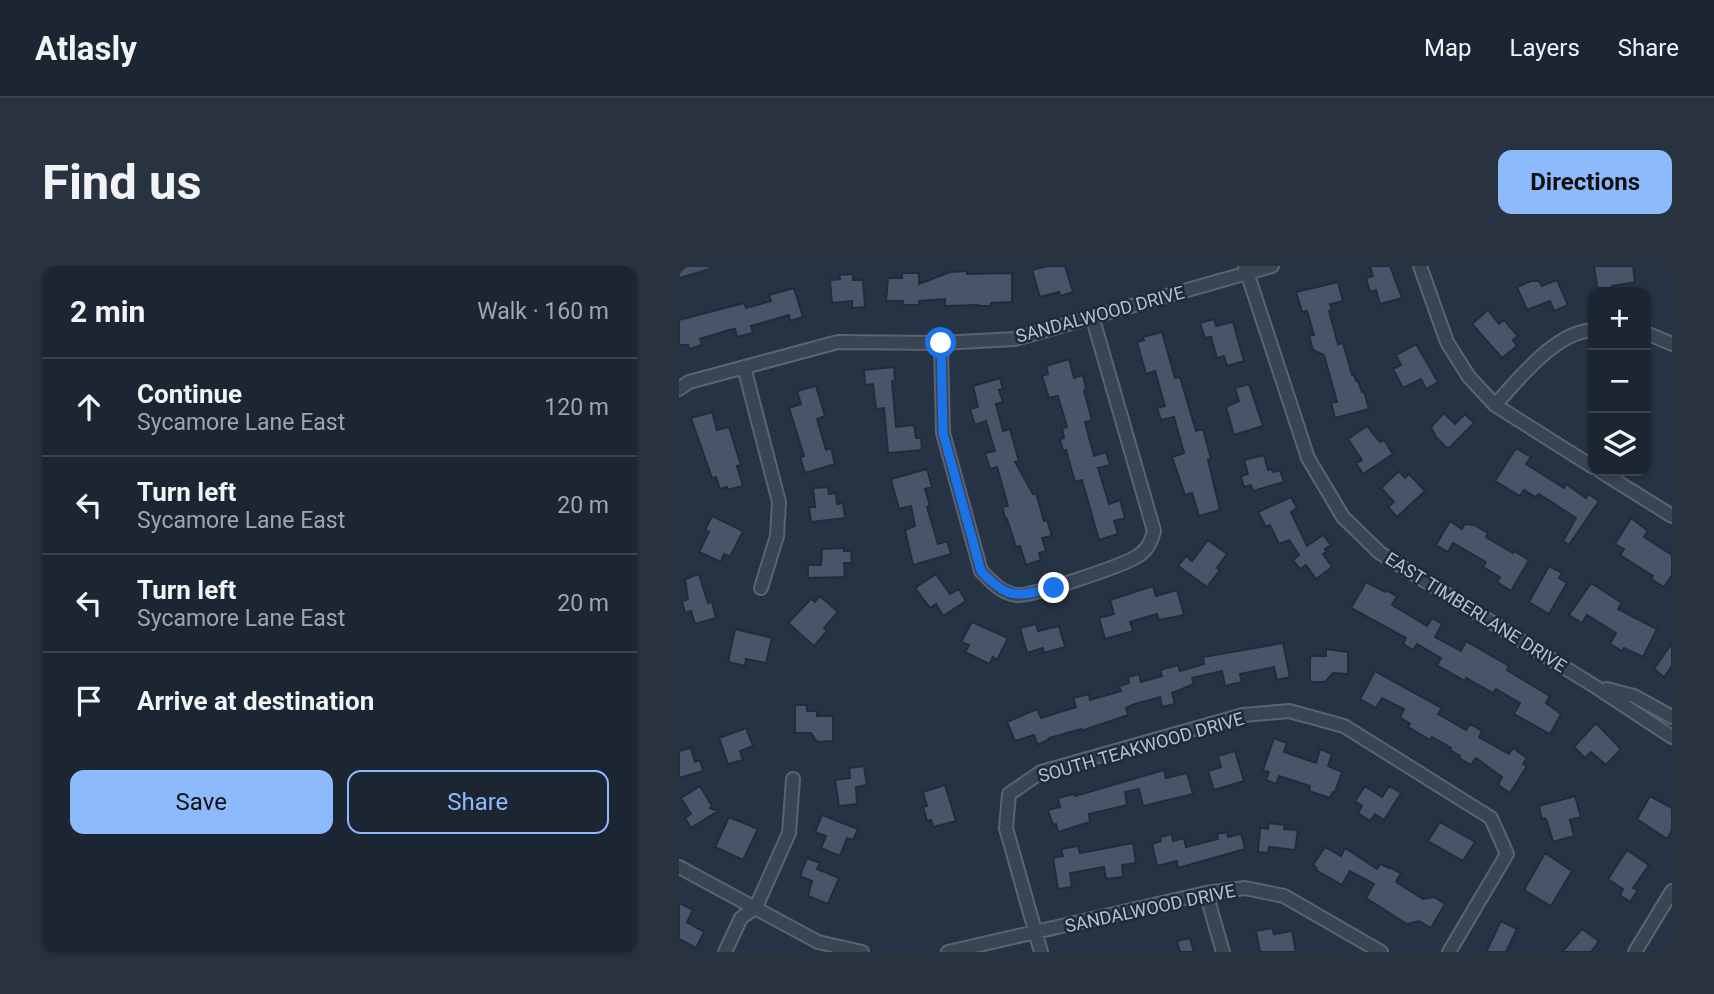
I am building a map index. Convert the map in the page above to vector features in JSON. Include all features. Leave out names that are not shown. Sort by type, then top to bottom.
[{"type":"street","name":"SANDALWOOD DRIVE","points":[[679,388],[689,382],[838,342],[941,343],[1015,339],[1093,319],[1246,270],[1272,266]]},
{"type":"street","points":[[1420,266],[1447,342],[1469,377],[1495,405],[1588,464]]},
{"type":"street","name":"EAST TIMBERLANE DRIVE","points":[[1246,270],[1308,458],[1343,517],[1380,554],[1672,737]]},
{"type":"street","points":[[941,343],[943,433],[981,571],[997,588],[1018,595],[1054,588],[1138,557],[1150,545],[1154,531],[1093,319]]},
{"type":"street","points":[[1495,405],[1539,358],[1580,331],[1588,330]]},
{"type":"street","points":[[1651,335],[1672,344]]},
{"type":"street","points":[[744,367],[779,502],[777,536],[761,588]]},
{"type":"street","points":[[1607,476],[1671,515]]},
{"type":"street","name":"EAST TIMBERLANE DRIVE","points":[[1596,687],[1634,696],[1672,717]]},
{"type":"street","name":"SOUTH TEAKWOOD DRIVE","points":[[1035,933],[1006,828],[1009,794],[1041,772],[1243,715],[1289,711],[1344,726],[1491,818],[1507,854],[1449,952]]},
{"type":"street","points":[[725,952],[741,918],[756,907],[789,833],[793,779]]},
{"type":"street","points":[[679,867],[818,942],[862,952]]},
{"type":"street","name":"SANDALWOOD DRIVE","points":[[948,952],[1206,894],[1245,888],[1284,896],[1381,952]]},
{"type":"street","points":[[1635,952],[1672,891]]},
{"type":"street","points":[[1206,894],[1223,952]]},
{"type":"street","points":[[1035,933],[1041,952]]},
{"type":"building","points":[[679,266],[709,266],[710,269],[679,278]]},
{"type":"building","points":[[1065,266],[1073,292],[1061,296],[1059,292],[1040,297],[1032,270]]},
{"type":"building","points":[[1370,266],[1390,266],[1402,298],[1380,304],[1376,290],[1370,292],[1366,278],[1373,276]]},
{"type":"building","points":[[1594,266],[1633,266],[1635,282],[1597,287]]},
{"type":"building","points":[[967,271],[967,274],[1012,273],[1012,302],[991,303],[991,306],[945,306],[945,299],[919,301],[919,305],[886,301],[888,278],[902,278],[902,273],[919,273],[919,284],[950,272]]},
{"type":"building","points":[[853,274],[853,280],[863,280],[865,307],[852,308],[852,301],[832,303],[830,280],[840,279],[839,275]]},
{"type":"building","points":[[1557,280],[1568,305],[1554,311],[1550,301],[1527,310],[1517,287],[1531,281],[1539,281],[1542,286]]},
{"type":"building","points":[[1338,282],[1343,301],[1330,304],[1332,310],[1329,311],[1338,344],[1343,343],[1352,375],[1364,392],[1369,409],[1335,418],[1331,403],[1337,402],[1324,355],[1313,350],[1309,336],[1314,335],[1307,311],[1302,312],[1296,292]]},
{"type":"building","points":[[794,288],[803,317],[790,321],[789,315],[751,326],[753,333],[737,337],[735,329],[729,330],[700,339],[702,345],[689,349],[688,345],[679,345],[679,320],[744,303],[746,308],[771,301],[769,295]]},
{"type":"building","points":[[1488,310],[1499,324],[1504,320],[1518,336],[1513,340],[1517,346],[1502,358],[1472,324]]},
{"type":"building","points":[[1214,319],[1216,326],[1233,322],[1244,361],[1227,366],[1224,356],[1217,358],[1211,337],[1205,338],[1200,323]]},
{"type":"building","points":[[1162,332],[1175,378],[1180,377],[1196,431],[1203,429],[1211,459],[1208,460],[1220,510],[1199,516],[1192,493],[1185,495],[1172,457],[1184,453],[1174,417],[1161,420],[1157,408],[1165,406],[1155,371],[1146,374],[1137,342],[1144,340],[1143,337]]},
{"type":"building","points":[[1416,344],[1438,382],[1426,389],[1421,379],[1403,388],[1393,369],[1401,365],[1396,355]]},
{"type":"building","points":[[1069,359],[1074,378],[1083,375],[1086,388],[1084,391],[1092,420],[1085,422],[1094,456],[1106,452],[1110,465],[1098,468],[1109,504],[1120,500],[1125,518],[1114,521],[1118,534],[1099,540],[1082,480],[1075,482],[1066,450],[1063,451],[1060,439],[1064,438],[1062,428],[1067,427],[1058,396],[1049,398],[1042,376],[1048,374],[1046,366]]},
{"type":"building","points":[[894,367],[895,381],[892,381],[896,427],[914,425],[916,438],[921,438],[922,450],[888,453],[884,408],[876,409],[873,384],[865,385],[864,370]]},
{"type":"building","points":[[1000,378],[1003,389],[999,390],[1003,402],[996,404],[1003,431],[1010,429],[1019,461],[1015,462],[1033,494],[1036,493],[1044,521],[1047,520],[1052,536],[1042,538],[1046,551],[1039,553],[1041,560],[1026,565],[1020,546],[1016,547],[1002,507],[1008,506],[997,467],[990,469],[985,453],[995,451],[986,421],[975,425],[970,409],[978,407],[973,386]]},
{"type":"building","points":[[1249,384],[1263,426],[1234,435],[1226,407],[1239,401],[1235,388]]},
{"type":"building","points":[[816,386],[825,416],[817,419],[826,450],[831,448],[835,464],[805,473],[800,457],[804,456],[789,408],[801,404],[797,391]]},
{"type":"building","points":[[712,412],[717,430],[729,427],[741,465],[737,466],[743,486],[720,489],[716,477],[712,478],[691,418]]},
{"type":"building","points":[[1444,413],[1455,424],[1465,414],[1474,423],[1448,449],[1436,437],[1431,427]]},
{"type":"building","points":[[1367,426],[1380,442],[1384,440],[1393,454],[1363,474],[1356,463],[1362,460],[1348,439]]},
{"type":"building","points":[[1516,448],[1531,457],[1526,464],[1564,488],[1566,484],[1586,498],[1588,494],[1599,501],[1569,545],[1563,541],[1576,518],[1539,494],[1535,497],[1524,490],[1520,496],[1495,481]]},
{"type":"building","points":[[1264,455],[1268,470],[1280,470],[1284,482],[1253,491],[1251,485],[1244,487],[1241,476],[1248,474],[1244,460]]},
{"type":"building","points":[[927,469],[932,487],[925,489],[930,506],[927,507],[938,544],[947,541],[951,554],[913,565],[905,530],[915,526],[911,506],[899,509],[891,479]]},
{"type":"building","points":[[1399,471],[1405,478],[1409,474],[1425,491],[1397,517],[1388,507],[1394,502],[1381,488]]},
{"type":"building","points":[[828,487],[829,494],[836,493],[837,504],[843,503],[845,518],[811,522],[809,507],[815,507],[813,488]]},
{"type":"building","points":[[1291,497],[1297,508],[1291,512],[1307,546],[1323,535],[1331,545],[1323,554],[1332,567],[1316,579],[1306,565],[1300,569],[1293,560],[1299,555],[1289,540],[1279,544],[1270,525],[1266,527],[1258,512]]},
{"type":"building","points":[[712,516],[743,531],[730,557],[724,554],[721,562],[699,552],[709,532],[705,530]]},
{"type":"building","points":[[1631,518],[1648,531],[1644,537],[1672,555],[1672,575],[1664,587],[1651,579],[1653,576],[1620,555],[1624,549],[1615,544]]},
{"type":"building","points":[[1450,521],[1462,529],[1465,524],[1474,525],[1488,533],[1486,537],[1529,560],[1511,591],[1497,582],[1500,577],[1483,567],[1486,562],[1453,543],[1448,552],[1436,545]]},
{"type":"building","points":[[1208,540],[1227,554],[1217,568],[1220,570],[1207,587],[1178,566],[1186,556],[1192,561]]},
{"type":"building","points":[[844,548],[844,551],[851,551],[852,563],[844,563],[845,577],[808,578],[808,565],[821,565],[822,549]]},
{"type":"building","points":[[1549,566],[1562,573],[1559,578],[1567,583],[1549,614],[1529,602]]},
{"type":"building","points":[[699,574],[716,618],[695,624],[691,611],[685,613],[682,601],[688,599],[685,579]]},
{"type":"building","points":[[936,574],[950,594],[959,589],[966,601],[943,616],[936,604],[930,608],[915,588]]},
{"type":"building","points":[[1366,582],[1397,596],[1392,605],[1427,626],[1432,618],[1442,624],[1435,637],[1461,651],[1466,641],[1509,666],[1507,670],[1550,696],[1546,703],[1561,714],[1550,734],[1514,714],[1520,703],[1496,689],[1493,693],[1466,678],[1465,681],[1437,665],[1441,658],[1417,644],[1413,650],[1403,644],[1406,638],[1351,608]]},
{"type":"building","points":[[1591,583],[1622,603],[1618,609],[1657,629],[1643,657],[1624,648],[1622,651],[1610,644],[1616,633],[1587,615],[1582,623],[1569,615]]},
{"type":"building","points":[[1153,586],[1156,596],[1177,590],[1184,615],[1159,620],[1157,614],[1130,622],[1133,631],[1105,639],[1099,618],[1114,614],[1110,600]]},
{"type":"building","points":[[820,596],[838,612],[824,628],[827,631],[814,646],[788,623],[811,599],[815,602]]},
{"type":"building","points":[[972,622],[1008,638],[997,660],[993,657],[989,664],[965,652],[969,645],[961,642]]},
{"type":"building","points":[[1036,624],[1038,631],[1059,626],[1065,647],[1044,653],[1043,648],[1027,653],[1020,628]]},
{"type":"building","points":[[735,629],[772,638],[766,663],[746,659],[745,666],[728,662]]},
{"type":"building","points":[[1283,643],[1290,677],[1277,680],[1274,667],[1240,674],[1242,682],[1225,686],[1222,671],[1192,678],[1194,684],[1172,693],[1175,704],[1162,707],[1160,697],[1132,705],[1126,708],[1128,715],[1081,731],[1049,738],[1038,745],[1034,735],[1015,741],[1007,722],[1037,709],[1041,718],[1076,707],[1073,698],[1089,694],[1090,700],[1121,691],[1119,686],[1129,683],[1128,677],[1139,674],[1141,682],[1162,676],[1160,670],[1178,665],[1180,671],[1204,664],[1203,657]]},
{"type":"building","points":[[1672,643],[1672,666],[1664,677],[1654,669]]},
{"type":"building","points":[[1326,649],[1348,652],[1348,674],[1333,673],[1325,682],[1310,682],[1310,656],[1326,656]]},
{"type":"building","points":[[1375,671],[1442,708],[1438,714],[1466,730],[1470,724],[1482,731],[1479,737],[1509,754],[1513,748],[1527,758],[1523,764],[1527,766],[1510,793],[1498,785],[1502,777],[1476,758],[1471,765],[1459,758],[1451,748],[1408,727],[1410,724],[1400,717],[1404,709],[1382,698],[1376,708],[1360,699]]},
{"type":"building","points":[[795,705],[807,705],[807,711],[817,711],[817,716],[833,716],[833,741],[817,742],[811,733],[795,733]]},
{"type":"building","points":[[1596,723],[1621,749],[1606,765],[1591,752],[1585,758],[1574,747]]},
{"type":"building","points":[[746,728],[753,746],[740,751],[743,760],[728,764],[719,738]]},
{"type":"building","points":[[1274,738],[1287,743],[1284,752],[1316,763],[1320,749],[1332,754],[1328,766],[1342,772],[1330,798],[1309,791],[1310,786],[1279,776],[1276,784],[1266,780],[1269,772],[1263,770]]},
{"type":"building","points":[[691,748],[695,762],[700,760],[703,771],[679,778],[679,751]]},
{"type":"building","points":[[1235,751],[1244,781],[1214,790],[1208,771],[1221,767],[1218,756]]},
{"type":"building","points":[[864,766],[867,785],[856,787],[857,804],[839,806],[835,780],[850,778],[849,768]]},
{"type":"building","points":[[1164,770],[1166,778],[1187,773],[1193,794],[1143,806],[1139,789],[1125,792],[1127,805],[1089,814],[1090,822],[1058,832],[1056,824],[1053,825],[1048,810],[1060,807],[1058,798],[1074,794],[1075,796]]},
{"type":"building","points":[[945,785],[956,821],[933,827],[931,820],[927,821],[923,807],[927,806],[923,792]]},
{"type":"building","points":[[700,786],[712,806],[710,808],[718,811],[691,828],[685,818],[691,814],[681,798]]},
{"type":"building","points":[[1365,786],[1382,797],[1389,786],[1401,793],[1384,820],[1375,814],[1370,821],[1358,813],[1362,806],[1355,801]]},
{"type":"building","points":[[1575,796],[1581,817],[1570,820],[1574,836],[1553,842],[1539,806]]},
{"type":"building","points":[[1650,796],[1672,808],[1672,830],[1667,839],[1637,819]]},
{"type":"building","points":[[822,815],[858,829],[853,840],[847,838],[840,856],[821,848],[826,836],[815,832]]},
{"type":"building","points":[[729,817],[758,829],[743,860],[715,847]]},
{"type":"building","points":[[1440,822],[1475,842],[1463,861],[1428,841]]},
{"type":"building","points":[[1269,823],[1285,825],[1284,829],[1298,830],[1295,850],[1269,847],[1268,853],[1258,852],[1260,828],[1268,829]]},
{"type":"building","points":[[1227,832],[1228,837],[1241,834],[1245,849],[1178,868],[1177,861],[1157,866],[1152,844],[1161,841],[1160,837],[1172,834],[1173,841],[1184,838],[1186,847],[1218,839],[1217,834]]},
{"type":"building","points":[[1133,843],[1136,863],[1122,865],[1123,877],[1106,879],[1104,867],[1070,873],[1072,887],[1058,889],[1053,858],[1063,856],[1061,849],[1078,846],[1080,853]]},
{"type":"building","points":[[1325,847],[1341,856],[1345,848],[1377,869],[1381,864],[1389,867],[1401,873],[1396,882],[1423,899],[1434,897],[1445,904],[1431,928],[1419,921],[1407,924],[1366,898],[1374,884],[1350,871],[1342,885],[1316,870],[1313,865]]},
{"type":"building","points":[[1627,850],[1649,865],[1633,888],[1638,890],[1630,902],[1620,895],[1623,889],[1608,879]]},
{"type":"building","points":[[1545,853],[1572,871],[1551,906],[1524,890]]},
{"type":"building","points":[[807,858],[820,863],[817,869],[839,878],[828,904],[808,896],[812,881],[800,876]]},
{"type":"building","points":[[679,903],[693,910],[687,922],[704,932],[696,948],[679,939]]},
{"type":"building","points":[[1501,921],[1517,929],[1506,952],[1486,952]]},
{"type":"building","points":[[1272,928],[1274,934],[1292,931],[1296,952],[1260,952],[1256,931]]},
{"type":"building","points":[[1582,929],[1599,941],[1591,952],[1562,952]]},
{"type":"building","points":[[1190,938],[1194,952],[1180,952],[1177,941]]},
{"type":"route","points":[[941,343],[943,433],[981,571],[997,588],[1018,595],[1054,588]]}]
